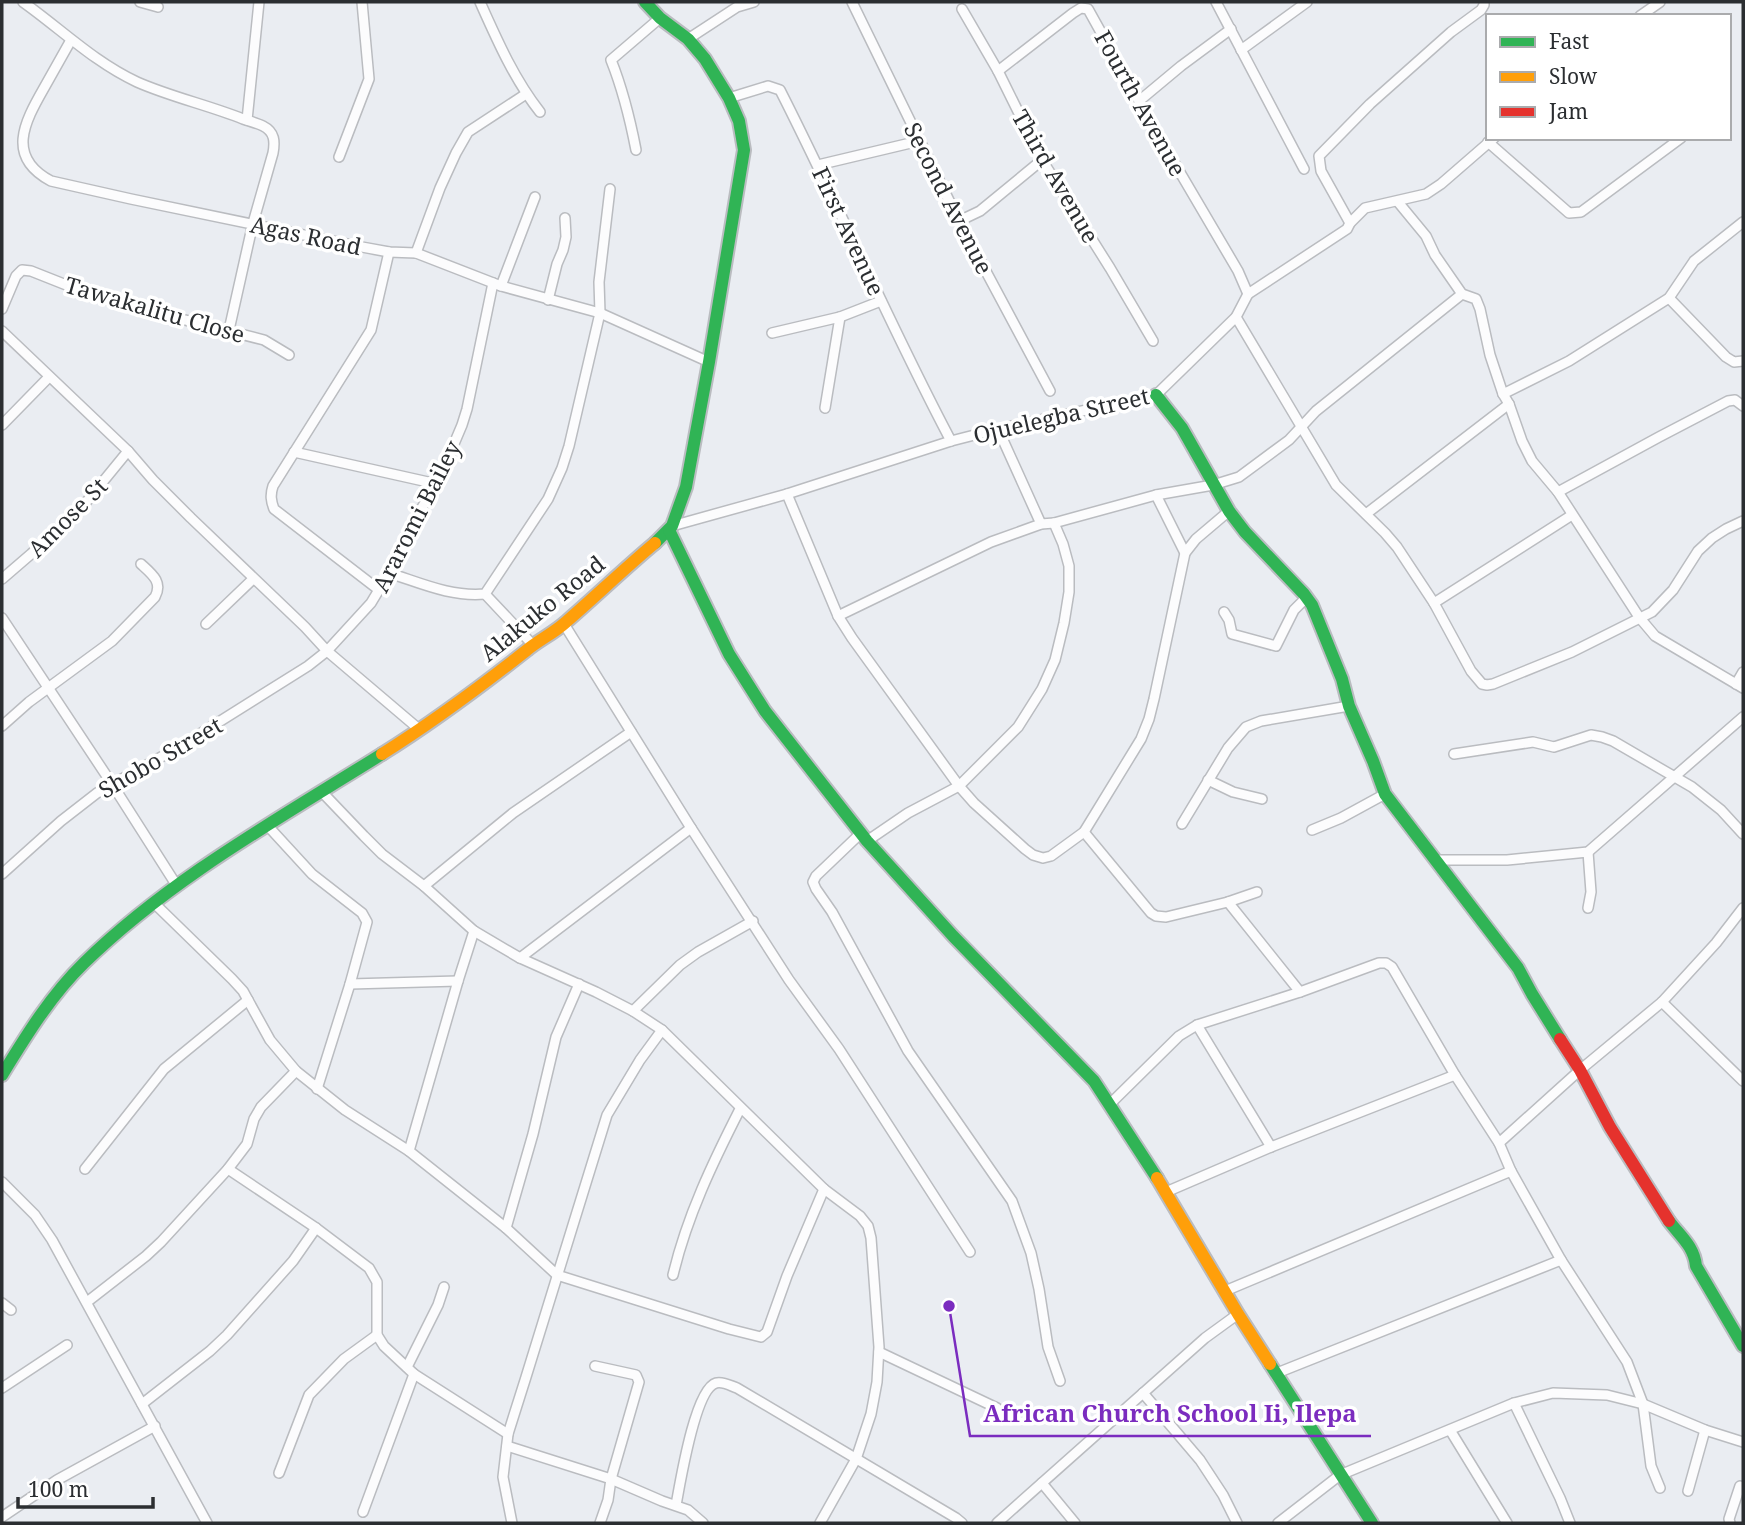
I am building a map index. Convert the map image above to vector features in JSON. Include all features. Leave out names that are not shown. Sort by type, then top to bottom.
[{"type":"street","points":[[23,2],[71,40],[134,81],[263,126],[272,133],[275,141],[273,153],[253,223],[229,330]]},
{"type":"street","points":[[140,2],[158,7]]},
{"type":"street","points":[[247,120],[259,2]]},
{"type":"street","points":[[339,157],[369,79],[362,2]]},
{"type":"street","points":[[480,2],[500,49],[526,94],[540,112]]},
{"type":"street","name":"Alakuko Road","points":[[2,1075],[31,1028],[83,964],[154,903],[267,825],[420,730],[464,699],[564,624],[671,528],[687,487],[744,150],[738,121],[729,98],[705,59],[688,39],[660,18],[645,2]]},
{"type":"street","points":[[688,39],[737,7],[754,2]]},
{"type":"street","name":"Second Avenue","points":[[852,2],[959,222],[1050,391]]},
{"type":"street","points":[[1216,2],[1304,169]]},
{"type":"street","points":[[1241,50],[1307,2]]},
{"type":"street","points":[[1350,223],[1321,171],[1319,156],[1370,104],[1451,32],[1481,10],[1484,2]]},
{"type":"street","name":"Fourth Avenue","points":[[998,71],[1073,13],[1081,8],[1088,9],[1157,135],[1238,271],[1248,294]]},
{"type":"street","name":"Third Avenue","points":[[962,9],[998,71],[1042,160],[1153,341]]},
{"type":"street","points":[[636,150],[628,109],[611,60],[660,18]]},
{"type":"street","points":[[1139,101],[1231,29]]},
{"type":"street","name":"Agas Road","points":[[71,40],[30,112],[22,139],[24,153],[31,166],[43,177],[131,199],[389,252],[416,253],[497,284],[600,313],[709,362]]},
{"type":"street","name":"First Avenue","points":[[729,98],[768,86],[780,90],[951,440]]},
{"type":"street","points":[[416,253],[440,188],[468,132],[526,94]]},
{"type":"street","points":[[1491,140],[1569,213],[1581,212],[1678,140]]},
{"type":"street","name":"Ojuelegba Street","points":[[671,528],[787,494],[951,440],[1156,395],[1236,317],[1248,294],[1347,229],[1365,208],[1426,194],[1491,140]]},
{"type":"street","points":[[818,165],[919,141]]},
{"type":"street","points":[[959,222],[980,211],[1042,160]]},
{"type":"street","points":[[389,573],[450,593],[468,596],[485,594],[548,499],[569,446],[600,313],[599,282],[610,189]]},
{"type":"street","name":"Araromi Bailey","points":[[327,651],[360,617],[379,590],[416,517],[437,484],[467,409],[497,284],[535,197]]},
{"type":"street","points":[[1398,202],[1426,236],[1435,255],[1462,294],[1476,299],[1503,394],[1532,461],[1558,492],[1639,617],[1655,636],[1740,686],[1743,672]]},
{"type":"street","points":[[548,300],[566,237],[565,218]]},
{"type":"street","points":[[1503,394],[1569,360],[1669,298],[1694,261],[1743,222]]},
{"type":"street","points":[[379,590],[274,509],[271,492],[371,330],[389,252]]},
{"type":"street","name":"Tawakalitu Close","points":[[2,309],[16,276],[22,270],[31,271],[122,304],[264,340],[289,355]]},
{"type":"street","points":[[838,616],[991,542],[1041,524],[1239,477],[1289,440],[1316,411],[1462,294]]},
{"type":"street","points":[[1669,298],[1726,356],[1734,362],[1743,361]]},
{"type":"street","points":[[772,334],[840,317],[881,301]]},
{"type":"street","points":[[825,408],[840,317]]},
{"type":"street","points":[[1236,317],[1336,485],[1397,547],[1434,603],[1471,671],[1482,684],[1487,685],[1572,652],[1652,612],[1673,590],[1698,551],[1726,528],[1743,521]]},
{"type":"street","points":[[2,331],[128,451],[162,489],[327,651],[420,730]]},
{"type":"street","points":[[2,425],[49,377]]},
{"type":"street","points":[[1156,395],[1182,428],[1228,511],[1312,605],[1385,794],[1518,968],[1632,1162],[1672,1225],[1686,1240],[1695,1257],[1696,1266],[1741,1338]]},
{"type":"street","points":[[1558,492],[1728,401],[1735,400],[1743,406]]},
{"type":"street","points":[[1366,514],[1509,404]]},
{"type":"street","points":[[998,429],[1041,524]]},
{"type":"street","name":"Amose St","points":[[2,579],[83,506],[128,451]]},
{"type":"street","points":[[294,452],[437,484]]},
{"type":"street","points":[[787,494],[838,616],[852,638],[959,786],[974,803],[1033,855],[1043,858],[1051,856],[1084,832],[1140,739],[1149,719],[1185,553],[1196,538],[1228,511]]},
{"type":"street","points":[[1156,495],[1185,553]]},
{"type":"street","points":[[1434,603],[1572,515]]},
{"type":"street","points":[[1054,523],[1069,566],[1069,592],[1064,623],[1055,660],[1042,689],[1018,727],[959,786],[864,837],[816,876],[813,882],[908,1051],[1012,1201],[1031,1253],[1048,1346],[1060,1381]]},
{"type":"street","points":[[671,528],[736,666],[765,711],[864,837],[953,936],[1094,1081],[1111,1104],[1238,1314],[1371,1523]]},
{"type":"street","points":[[2,726],[47,688],[112,641],[155,597],[159,584],[141,564]]},
{"type":"street","points":[[206,624],[253,579]]},
{"type":"street","points":[[485,594],[533,645]]},
{"type":"street","points":[[1224,612],[1233,634],[1276,646],[1294,610],[1307,597]]},
{"type":"street","points":[[2,618],[177,886]]},
{"type":"street","points":[[564,624],[789,980],[839,1049],[970,1252]]},
{"type":"street","name":"Shobo Street","points":[[2,874],[84,803],[246,706],[327,651]]},
{"type":"street","points":[[1182,824],[1228,748],[1246,727],[1261,721],[1349,706]]},
{"type":"street","points":[[1436,860],[1507,859],[1588,852],[1743,717]]},
{"type":"street","points":[[424,886],[513,813],[631,732]]},
{"type":"street","points":[[1454,754],[1533,742],[1554,747],[1591,735],[1602,737],[1692,787],[1721,810],[1743,834]]},
{"type":"street","points":[[1209,780],[1233,792],[1262,799]]},
{"type":"street","points":[[321,791],[382,854],[424,886],[474,931],[520,958],[633,1011],[662,1030],[824,1189],[869,1226],[879,1352],[877,1382],[871,1414],[856,1459],[820,1523]]},
{"type":"street","points":[[1312,830],[1385,794]]},
{"type":"street","points":[[267,825],[312,874],[366,919],[367,925],[350,984],[317,1088]]},
{"type":"street","points":[[520,958],[691,828]]},
{"type":"street","points":[[1084,832],[1156,916],[1166,917],[1257,892]]},
{"type":"street","points":[[1588,852],[1591,891],[1588,908]]},
{"type":"street","points":[[1228,902],[1300,992]]},
{"type":"street","points":[[154,903],[243,991],[270,1040],[296,1071],[345,1110],[409,1151],[506,1228],[557,1275],[761,1337],[767,1332],[787,1276],[824,1189]]},
{"type":"street","points":[[1499,1143],[1661,1002],[1716,943],[1743,908]]},
{"type":"street","points":[[633,1011],[698,952],[753,921]]},
{"type":"street","points":[[409,1151],[474,931]]},
{"type":"street","points":[[1111,1104],[1179,1036],[1197,1025],[1379,963],[1392,967],[1455,1075],[1499,1143],[1511,1171],[1561,1260],[1627,1362],[1643,1404],[1651,1466],[1660,1488]]},
{"type":"street","points":[[350,984],[458,981]]},
{"type":"street","points":[[506,1228],[533,1134],[556,1037],[579,984]]},
{"type":"street","points":[[85,1169],[164,1069],[248,1000]]},
{"type":"street","points":[[1661,1002],[1743,1081]]},
{"type":"street","points":[[1197,1025],[1271,1147]]},
{"type":"street","points":[[512,1523],[503,1477],[508,1434],[607,1115],[640,1060],[662,1030]]},
{"type":"street","points":[[87,1302],[161,1242],[228,1169],[247,1144],[254,1119],[261,1107],[296,1071]]},
{"type":"street","points":[[1166,1192],[1271,1147],[1455,1075]]},
{"type":"street","points":[[673,1275],[695,1204],[740,1109]]},
{"type":"street","points":[[228,1169],[360,1260],[374,1274],[377,1282],[377,1335],[384,1346],[414,1374],[508,1434]]},
{"type":"street","points":[[1225,1292],[1511,1171]]},
{"type":"street","points":[[2,1182],[35,1215],[52,1240],[155,1426],[203,1522]]},
{"type":"street","points":[[142,1404],[221,1340],[293,1261],[316,1228]]},
{"type":"street","points":[[1277,1373],[1561,1260]]},
{"type":"street","points":[[407,1367],[438,1305],[444,1287]]},
{"type":"street","points":[[2,1303],[11,1310]]},
{"type":"street","points":[[998,1523],[1205,1338],[1238,1314]]},
{"type":"street","points":[[279,1473],[309,1395],[344,1359],[377,1335]]},
{"type":"street","points":[[2,1387],[67,1345]]},
{"type":"street","points":[[879,1352],[997,1408]]},
{"type":"street","points":[[595,1366],[636,1376],[639,1382],[600,1523]]},
{"type":"street","points":[[363,1512],[414,1374]]},
{"type":"street","points":[[676,1505],[688,1442],[698,1408],[710,1387],[716,1383],[737,1388],[962,1523]]},
{"type":"street","points":[[1143,1393],[1200,1460],[1223,1495],[1237,1523]]},
{"type":"street","points":[[1278,1523],[1340,1475],[1514,1403],[1553,1393],[1607,1395],[1643,1404],[1705,1430],[1743,1442]]},
{"type":"street","points":[[1514,1403],[1570,1523]]},
{"type":"street","points":[[2,1517],[57,1480],[155,1426]]},
{"type":"street","points":[[1450,1430],[1507,1523]]},
{"type":"street","points":[[1688,1491],[1705,1430]]},
{"type":"street","points":[[507,1446],[611,1479],[688,1510],[702,1523]]},
{"type":"street","points":[[1042,1483],[1075,1523]]},
{"type":"street","points":[[1730,1523],[1740,1486]]},
{"type":"traffic: fast","points":[[645,2],[660,18],[688,39],[705,59],[729,98],[739,121],[744,150],[686,487],[672,526],[655,543]]},
{"type":"traffic: fast","points":[[1156,395],[1182,428],[1229,511],[1312,605],[1385,794],[1518,968],[1560,1039]]},
{"type":"traffic: fast","points":[[669,530],[729,654],[765,711],[867,841],[953,936],[1094,1081],[1157,1178]]},
{"type":"traffic: fast","points":[[2,1075],[50,1002],[84,963],[118,932],[153,903],[227,851],[382,754]]},
{"type":"traffic: fast","points":[[1669,1221],[1689,1247],[1696,1266],[1743,1346]]},
{"type":"traffic: fast","points":[[1270,1364],[1372,1523]]},
{"type":"traffic: slow","points":[[382,754],[456,704],[561,626],[655,543]]},
{"type":"traffic: slow","points":[[1157,1178],[1270,1364]]},
{"type":"traffic: jam","points":[[1560,1039],[1610,1127],[1669,1221]]},
{"type":"place","name":"African Church School Ii, Ilepa","points":[[949,1306]]}]
